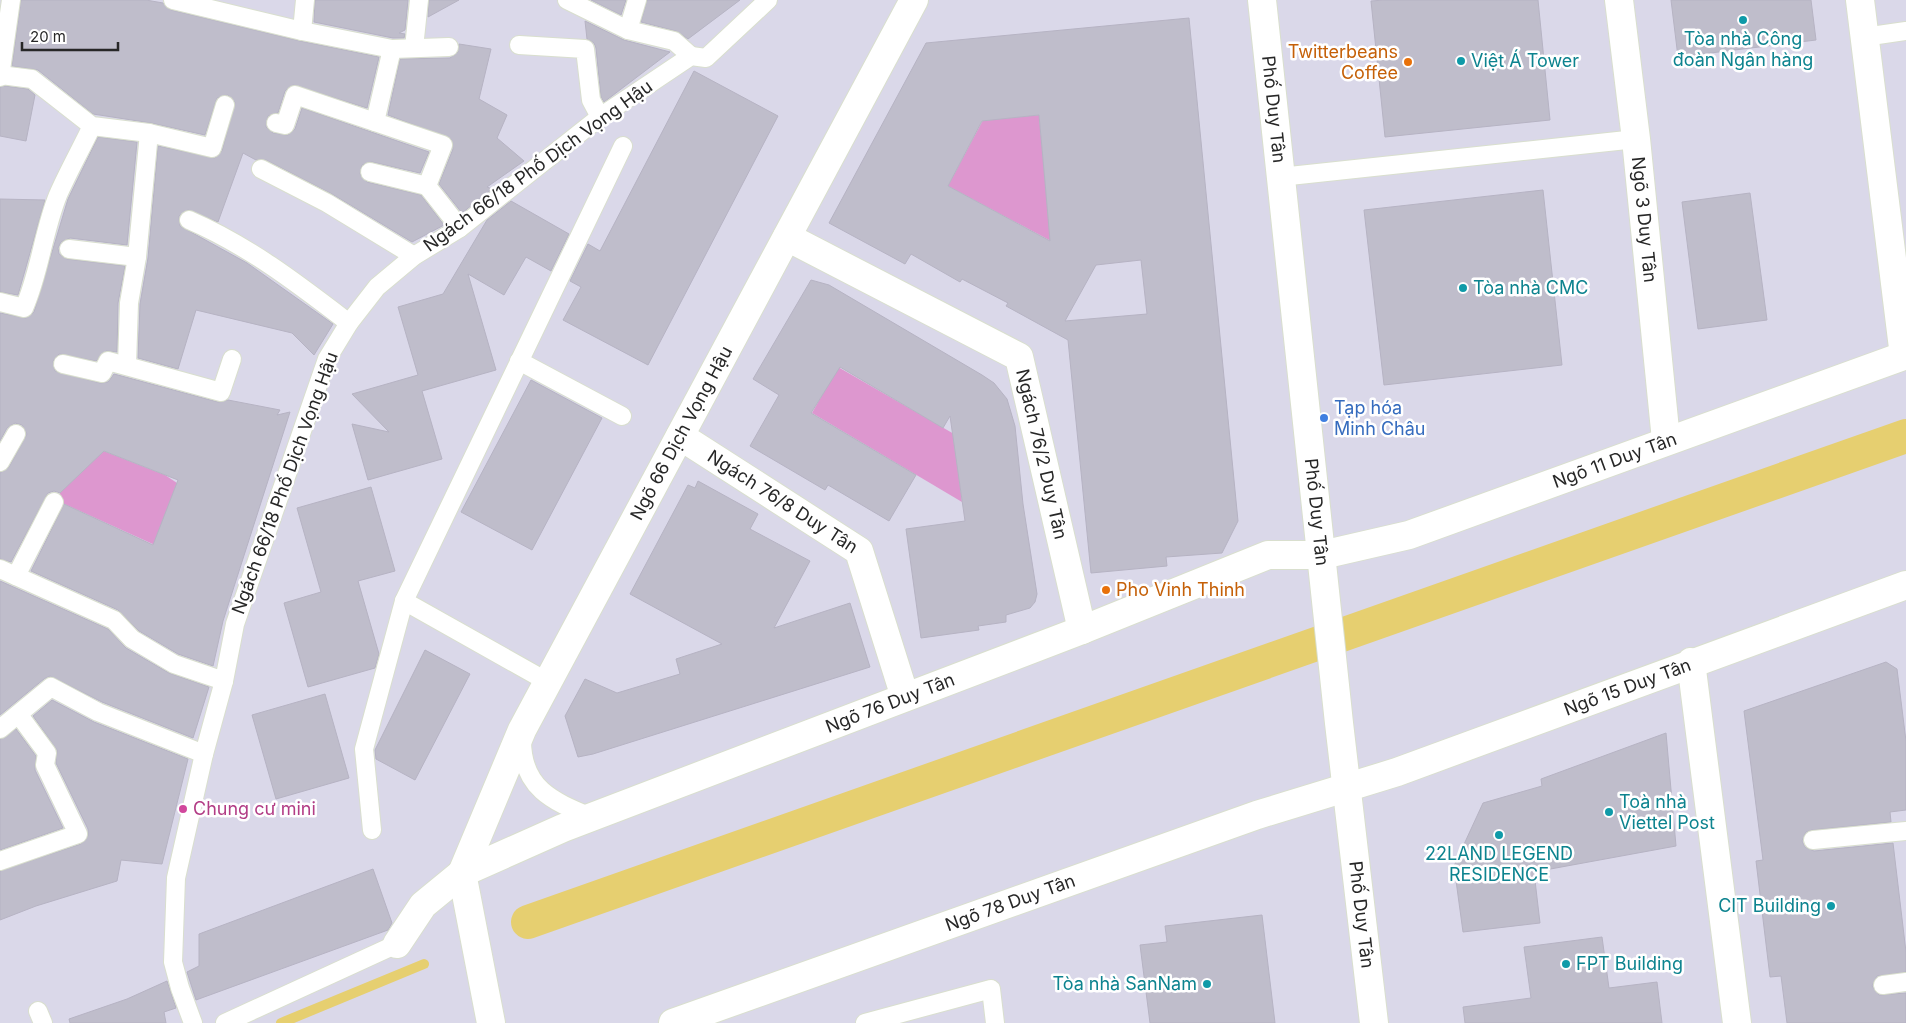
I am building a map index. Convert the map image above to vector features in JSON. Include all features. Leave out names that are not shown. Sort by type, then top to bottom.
[{"type":"street","points":[[914,0],[919,0]]},
{"type":"street","name":"Ngõ 66 Dịch Vọng Hậu","points":[[462,873],[522,730],[914,0]]},
{"type":"street","name":"Phố Duy Tân","points":[[1262,0],[1339,723],[1348,786],[1374,1023]]},
{"type":"street","name":"Ngõ 3 Duy Tân","points":[[1619,0],[1636,139],[1666,440]]},
{"type":"street","points":[[1860,0],[1905,355]]},
{"type":"street","name":"Ngách 76/2 Duy Tân","points":[[787,237],[1019,357],[1082,630]]},
{"type":"street","name":"Ngõ 11 Duy Tân","points":[[1322,555],[1409,535],[1666,440],[1905,355]]},
{"type":"street","name":"Ngách 76/8 Duy Tân","points":[[680,436],[859,550],[905,697]]},
{"type":"street","name":"Ngõ 76 Duy Tân","points":[[397,944],[423,905],[462,873],[500,854],[591,817],[1082,630],[1268,555],[1322,555]]},
{"type":"street","name":"Ngõ 15 Duy Tân","points":[[1348,786],[1397,772],[1691,662],[1906,585]]},
{"type":"street","points":[[1691,662],[1737,1023]]},
{"type":"street","name":"Ngõ 78 Duy Tân","points":[[673,1023],[736,1012],[1248,819],[1348,786]]},
{"type":"street","points":[[462,873],[491,1023]]},
{"type":"lane","points":[[11,0],[0,75],[32,79],[92,126],[149,133],[212,148],[225,105]]},
{"type":"lane","points":[[173,0],[302,31],[392,49],[449,47]]},
{"type":"lane","points":[[302,31],[305,0]]},
{"type":"lane","points":[[414,48],[419,0]]},
{"type":"lane","points":[[566,0],[628,30],[674,41],[691,56]]},
{"type":"lane","points":[[628,30],[637,0]]},
{"type":"lane","name":"Ngách 66/18 Phố Dịch Vọng Hậu","points":[[193,1023],[173,962],[176,878],[204,754],[224,681],[234,624],[327,359],[349,323],[377,287],[414,256],[460,228],[600,117],[691,56],[706,58],[768,0]]},
{"type":"lane","points":[[1864,37],[1906,31]]},
{"type":"lane","points":[[519,45],[585,49],[590,100],[600,117]]},
{"type":"lane","points":[[375,122],[392,49]]},
{"type":"lane","points":[[276,123],[285,125],[295,95],[443,145],[427,186]]},
{"type":"lane","points":[[0,302],[24,308],[36,282],[43,244],[58,195],[92,126]]},
{"type":"lane","points":[[127,365],[129,303],[137,257],[149,133]]},
{"type":"lane","points":[[1280,177],[1636,139]]},
{"type":"lane","points":[[372,830],[364,749],[404,601],[623,146]]},
{"type":"lane","points":[[261,168],[327,203],[414,256]]},
{"type":"lane","points":[[370,172],[427,186],[460,228]]},
{"type":"lane","points":[[190,220],[223,234],[279,269],[349,323]]},
{"type":"lane","points":[[69,249],[137,257]]},
{"type":"lane","points":[[63,364],[102,373],[108,361],[221,392],[232,359]]},
{"type":"lane","points":[[520,361],[622,416]]},
{"type":"lane","points":[[0,462],[16,434]]},
{"type":"lane","points":[[54,502],[8,572],[114,620],[132,639],[174,664],[224,681]]},
{"type":"lane","points":[[404,601],[548,682]]},
{"type":"lane","points":[[0,729],[50,687],[98,712],[204,754]]},
{"type":"lane","points":[[0,861],[78,834],[45,765],[47,753],[20,714]]},
{"type":"lane","points":[[522,730],[522,759],[533,782],[556,803],[591,817]]},
{"type":"lane","points":[[1813,840],[1906,831]]},
{"type":"lane","points":[[225,1023],[397,944]]},
{"type":"lane","points":[[1883,985],[1906,982]]},
{"type":"lane","points":[[865,1023],[991,989],[995,1023]]},
{"type":"shaded area","points":[[1039,115],[1051,241],[948,186],[983,120]]},
{"type":"shaded area","points":[[838,367],[954,434],[962,502],[812,413]]},
{"type":"shaded area","points":[[101,450],[165,475],[177,483],[188,560],[60,502],[60,493]]},
{"type":"building","points":[[21,0],[146,0],[163,3],[171,10],[300,41],[379,57],[367,108],[293,85],[285,91],[278,113],[268,116],[266,127],[273,133],[288,135],[295,129],[302,108],[429,152],[420,173],[372,162],[362,165],[360,174],[367,182],[421,195],[444,225],[412,242],[332,194],[266,160],[256,160],[243,153],[218,222],[188,210],[179,216],[180,226],[247,263],[333,324],[314,355],[292,333],[196,310],[178,369],[138,358],[140,304],[148,258],[158,146],[215,158],[222,151],[235,102],[228,95],[217,98],[205,135],[151,123],[93,114],[38,70],[12,66]]},
{"type":"building","points":[[315,0],[408,0],[405,30],[399,33],[405,34],[404,38],[393,38],[314,22]]},
{"type":"building","points":[[429,0],[459,0],[428,17]]},
{"type":"building","points":[[591,0],[626,0],[621,15]]},
{"type":"building","points":[[647,0],[740,0],[688,39],[676,31],[641,22]]},
{"type":"building","name":"Việt Á Tower","points":[[1538,0],[1550,120],[1385,137],[1371,1]]},
{"type":"building","name":"Tòa nhà Công đoàn Ngân hàng","points":[[1671,0],[1811,0],[1816,40],[1678,57]]},
{"type":"building","points":[[1189,18],[1238,521],[1222,553],[1166,557],[1167,566],[1091,573],[1068,340],[1006,306],[1008,303],[962,279],[960,282],[911,254],[905,264],[829,223],[926,43]],"holes":[[[1039,115],[1045,182],[1050,241],[948,186],[982,121]],[[1141,260],[1147,314],[1065,321],[1096,265]]]},
{"type":"building","points":[[585,21],[624,40],[670,52],[604,102],[601,97],[596,48],[594,43],[587,39]]},
{"type":"building","points":[[459,44],[491,49],[479,99],[507,115],[497,138],[524,161],[487,187],[492,189],[462,213],[439,184],[453,149],[451,139],[388,115],[400,59],[450,58],[458,52]]},
{"type":"building","points":[[694,71],[778,116],[648,365],[563,320],[581,287],[570,281],[588,244],[600,251]]},
{"type":"building","points":[[0,87],[28,89],[35,95],[26,141],[0,136]]},
{"type":"building","points":[[98,137],[137,142],[127,245],[70,238],[61,242],[58,248],[59,254],[67,259],[125,266],[118,303],[117,352],[106,351],[96,361],[59,354],[53,361],[55,371],[100,383],[108,382],[114,374],[218,402],[228,400],[280,410],[277,415],[290,412],[223,621],[213,666],[178,654],[139,631],[118,610],[31,571],[64,504],[153,545],[178,480],[104,451],[60,493],[54,491],[48,493],[11,562],[0,559],[0,473],[9,467],[27,434],[22,425],[15,423],[7,428],[0,441],[0,313],[26,318],[34,312],[68,199]]},
{"type":"building","name":"Tòa nhà CMC","points":[[1543,190],[1562,365],[1384,385],[1364,210]]},
{"type":"building","points":[[1750,193],[1767,320],[1698,329],[1682,202]]},
{"type":"building","points":[[0,199],[45,200],[18,295],[0,292]]},
{"type":"building","points":[[511,201],[569,234],[551,271],[526,257],[504,295],[468,274],[496,370],[422,391],[442,459],[368,480],[352,424],[389,432],[352,394],[418,375],[398,307],[443,294],[487,220]]},
{"type":"building","points":[[811,280],[829,285],[982,375],[994,383],[1007,399],[1015,426],[1023,504],[1037,594],[1035,602],[1030,608],[1006,615],[1006,622],[978,626],[979,630],[921,638],[906,529],[965,521],[950,416],[943,428],[840,367],[811,413],[916,475],[889,521],[828,485],[825,490],[750,446],[779,395],[753,379]]},
{"type":"building","points":[[531,380],[602,418],[532,550],[461,512]]},
{"type":"building","points":[[698,481],[758,514],[750,529],[810,561],[774,628],[850,603],[870,667],[593,754],[578,757],[565,716],[585,679],[617,693],[680,674],[676,659],[722,644],[630,594],[688,485],[695,488]]},
{"type":"building","points":[[371,487],[395,571],[358,581],[379,654],[375,668],[308,687],[284,603],[321,592],[297,508]]},
{"type":"building","points":[[0,581],[108,629],[126,648],[169,673],[209,687],[193,738],[102,702],[50,676],[0,715]]},
{"type":"building","points":[[425,650],[470,674],[415,780],[376,759],[375,750]]},
{"type":"building","points":[[1886,662],[1897,669],[1906,741],[1906,810],[1890,812],[1891,822],[1812,830],[1806,832],[1802,841],[1805,847],[1814,851],[1893,843],[1906,952],[1906,972],[1877,976],[1872,986],[1879,995],[1906,993],[1906,1023],[1787,1023],[1781,976],[1770,977],[1756,861],[1763,860],[1744,711]]},
{"type":"building","points":[[325,694],[349,778],[276,799],[252,715]]},
{"type":"building","points":[[52,700],[94,722],[188,759],[162,864],[121,860],[117,881],[36,906],[0,920],[0,871],[81,844],[88,836],[88,829],[56,763],[57,750],[33,716]]},
{"type":"building","points":[[16,729],[36,756],[35,770],[63,828],[0,850],[0,739]]},
{"type":"building","points":[[1666,733],[1676,846],[1534,872],[1540,923],[1463,932],[1454,866],[1483,803],[1542,786],[1541,779]]},
{"type":"building","points":[[373,869],[392,923],[388,930],[196,1000],[187,972],[199,966],[199,934]]},
{"type":"building","name":"Tòa nhà SanNam","points":[[1262,915],[1275,1023],[1150,1023],[1140,945],[1167,942],[1165,926]]},
{"type":"building","name":"FPT Building","points":[[1602,937],[1609,988],[1657,982],[1662,1023],[1465,1023],[1463,1007],[1531,998],[1524,947]]},
{"type":"building","points":[[167,981],[176,1008],[164,1012],[166,1023],[70,1023],[69,1019],[127,999]]},
{"type":"waterway","points":[[528,922],[1906,436]]},
{"type":"waterway","points":[[281,1023],[424,964]]},
{"type":"place","name":"Tòa nhà Công đoàn Ngân hàng","points":[[1743,20]]},
{"type":"place","name":"Việt Á Tower","points":[[1461,61]]},
{"type":"place","name":"Twitterbeans Coffee","points":[[1408,62]]},
{"type":"place","name":"Tòa nhà CMC","points":[[1463,288]]},
{"type":"place","name":"Tạp hóa Minh Châu","points":[[1324,418]]},
{"type":"place","name":"Pho Vinh Thinh","points":[[1106,590]]},
{"type":"place","name":"Chung cư mini","points":[[183,809]]},
{"type":"place","name":"Toà nhà Viettel Post","points":[[1609,812]]},
{"type":"place","name":"22LAND LEGEND RESIDENCE","points":[[1499,835]]},
{"type":"place","name":"CIT Building","points":[[1831,906]]},
{"type":"place","name":"FPT Building","points":[[1566,964]]},
{"type":"place","name":"Tòa nhà SanNam","points":[[1207,984]]}]
